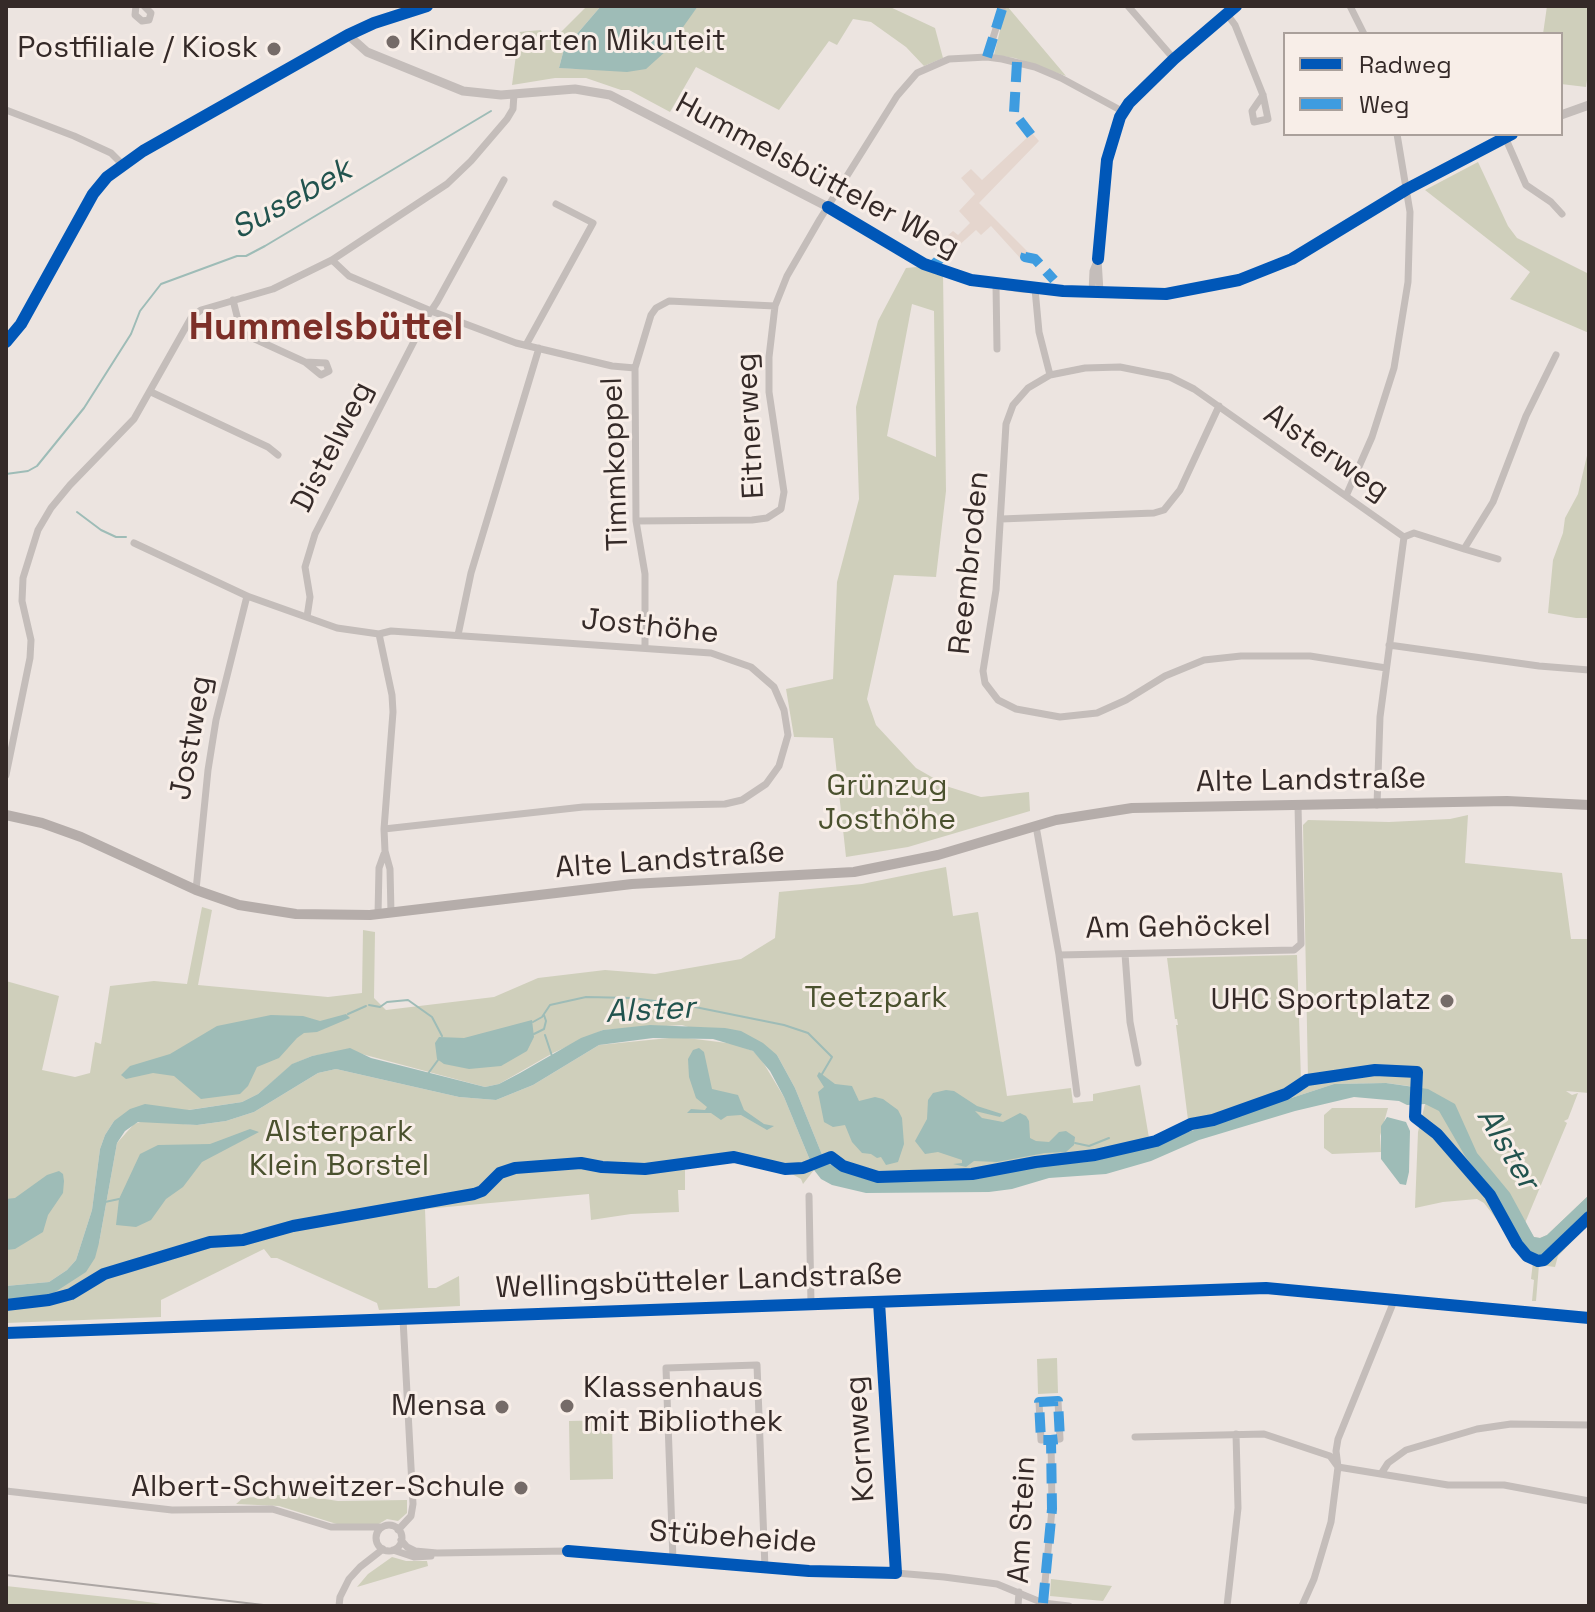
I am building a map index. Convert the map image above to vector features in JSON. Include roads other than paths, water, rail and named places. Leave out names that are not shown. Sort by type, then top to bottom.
[{"type":"main road","points":[[6,342],[35,301],[93,194],[122,164],[348,35],[401,10],[427,6]]},
{"type":"main road","name":"Alte Landstraße","points":[[7,816],[42,823],[81,837],[196,890],[239,905],[317,915],[378,915],[632,884],[854,872],[938,855],[1078,815],[1132,808],[1507,801],[1589,805]]},
{"type":"main road","name":"Wellingsbütteler Landstraße","points":[[6,1333],[1266,1288],[1589,1318]]},
{"type":"street","points":[[136,6],[135,15],[142,21],[149,20],[151,13],[144,6]]},
{"type":"street","points":[[987,57],[1003,6]]},
{"type":"street","points":[[1128,6],[1174,59]]},
{"type":"street","points":[[1096,292],[1093,271],[1098,259],[1107,160],[1122,111],[1174,59],[1236,6]]},
{"type":"street","points":[[1350,6],[1363,32]]},
{"type":"street","points":[[1227,14],[1235,25],[1263,95]]},
{"type":"street","name":"Hummelsbütteler Weg","points":[[348,35],[367,52],[451,88],[484,95],[561,89],[599,92],[828,207],[931,267],[960,278],[1035,289],[1166,294],[1239,280],[1292,259],[1407,189],[1506,136]]},
{"type":"street","name":"Eitnerweg","points":[[636,521],[752,520],[767,518],[781,509],[784,492],[769,392],[769,357],[775,306],[787,276],[828,207],[911,78],[924,68],[949,59],[987,57],[1035,67],[1122,111]]},
{"type":"street","points":[[6,775],[30,658],[31,640],[22,601],[23,578],[38,530],[51,508],[134,419],[191,318],[201,310],[273,289],[332,260],[447,184],[507,119],[513,109],[514,94]]},
{"type":"street","points":[[1563,114],[1589,105]]},
{"type":"street","points":[[6,110],[111,153],[122,164]]},
{"type":"street","points":[[1346,496],[1372,437],[1394,368],[1411,262],[1412,235],[1397,136]]},
{"type":"street","name":"Hummelsbütteler Weg","points":[[1508,136],[1526,185],[1551,202],[1562,214]]},
{"type":"street","name":"Distelweg","points":[[307,617],[310,597],[304,575],[315,534],[431,311],[504,180]]},
{"type":"street","points":[[526,345],[593,223],[556,204]]},
{"type":"street","points":[[332,260],[349,276],[431,311],[526,345],[612,366],[635,368]]},
{"type":"street","points":[[996,285],[997,349]]},
{"type":"street","points":[[1035,289],[1039,332],[1050,375]]},
{"type":"street","points":[[233,300],[240,328],[246,335],[305,362]]},
{"type":"street","name":"Timmkoppel","points":[[645,648],[645,574],[636,521],[635,368],[651,315],[662,304],[692,302],[775,306]]},
{"type":"street","points":[[458,635],[471,573],[539,348]]},
{"type":"street","points":[[1464,549],[1493,502],[1526,416],[1556,355]]},
{"type":"street","name":"Alsterweg","points":[[1050,375],[1085,368],[1120,367],[1170,377],[1219,406],[1404,537],[1380,717],[1377,805]]},
{"type":"street","name":"Reembroden","points":[[1050,375],[1028,388],[1013,405],[1006,424],[996,590],[983,671],[985,683],[993,696],[1016,709],[1060,717],[1097,713],[1126,700],[1165,676],[1216,658],[1310,656],[1386,668]]},
{"type":"street","points":[[151,392],[268,447],[278,455]]},
{"type":"street","points":[[1001,519],[1154,513],[1164,510],[1180,490],[1219,406]]},
{"type":"street","points":[[1404,537],[1414,533],[1498,559]]},
{"type":"street","name":"Josthöhe","points":[[134,543],[247,596],[337,628],[379,634],[391,631],[711,653],[751,667],[774,687],[783,706],[788,735],[779,766],[766,784],[742,800],[725,804],[583,807],[384,829]]},
{"type":"street","name":"Jostweg","points":[[196,890],[216,720],[247,596]]},
{"type":"street","points":[[379,634],[393,712],[384,829],[390,869],[391,913]]},
{"type":"street","points":[[1389,645],[1589,670]]},
{"type":"street","name":"Am Gehöckel","points":[[1059,955],[1294,950],[1301,944],[1298,805]]},
{"type":"street","points":[[1036,826],[1059,955],[1077,1094]]},
{"type":"street","points":[[378,915],[379,868],[385,851]]},
{"type":"street","points":[[1125,954],[1130,1022],[1138,1063]]},
{"type":"street","points":[[809,1196],[811,1304]]},
{"type":"street","points":[[1302,1606],[1314,1579],[1331,1522],[1338,1467],[1336,1451],[1348,1412],[1394,1301]]},
{"type":"street","name":"Kornweg","points":[[879,1302],[896,1573]]},
{"type":"street","points":[[398,1530],[411,1516],[413,1504],[403,1319]]},
{"type":"street","points":[[673,1560],[666,1368],[757,1365],[765,1568]]},
{"type":"street","name":"Am Stein","points":[[1058,1401],[1060,1439],[1051,1440],[1041,1440],[1039,1402],[1058,1401]]},
{"type":"street","points":[[1338,1407],[1348,1412]]},
{"type":"street","points":[[1381,1474],[1388,1463],[1406,1450],[1477,1429],[1511,1424],[1589,1425]]},
{"type":"street","points":[[1227,1606],[1238,1508],[1236,1434]]},
{"type":"street","points":[[1135,1437],[1264,1434],[1330,1456],[1338,1467],[1448,1485],[1504,1485],[1589,1501]]},
{"type":"street","name":"Am Stein","points":[[1043,1603],[1052,1509],[1051,1440]]},
{"type":"street","points":[[6,1491],[172,1510],[272,1509],[331,1527],[366,1529],[391,1525],[398,1530],[401,1540],[393,1550],[383,1549],[360,1567],[349,1579],[339,1606]]},
{"type":"street","points":[[376,1537],[382,1527]]},
{"type":"street","points":[[366,1529],[376,1537],[383,1549]]},
{"type":"street","name":"Stübeheide","points":[[401,1540],[415,1551],[437,1553],[561,1550],[765,1568],[896,1573],[997,1584],[1043,1603],[1069,1606]]},
{"type":"street","name":"Stübeheide","points":[[393,1550],[414,1557],[437,1553]]},
{"type":"street","points":[[1018,1606],[1019,1592]]},
{"type":"water","points":[[601,6],[698,6],[666,51],[646,69],[627,72],[559,68],[564,49]]},
{"type":"water","points":[[346,1014],[350,1018],[317,1032],[304,1033],[279,1058],[257,1067],[248,1086],[240,1094],[201,1099],[174,1076],[153,1073],[126,1079],[121,1075],[130,1066],[170,1054],[217,1026],[271,1015],[303,1016],[320,1021]]},
{"type":"water","points":[[532,1020],[534,1037],[527,1051],[501,1066],[469,1069],[444,1064],[437,1059],[435,1043],[439,1037],[464,1038]]},
{"type":"water","points":[[650,1025],[725,1028],[741,1031],[763,1043],[777,1055],[795,1088],[825,1162],[862,1178],[891,1182],[976,1179],[1030,1167],[1086,1162],[1127,1152],[1334,1084],[1386,1083],[1428,1089],[1455,1104],[1477,1153],[1510,1193],[1534,1237],[1547,1235],[1589,1195],[1589,1213],[1547,1256],[1535,1259],[1523,1252],[1499,1201],[1465,1156],[1439,1111],[1425,1104],[1407,1105],[1399,1101],[1354,1097],[1199,1140],[1151,1161],[1106,1174],[1049,1178],[989,1192],[866,1193],[832,1185],[821,1179],[814,1170],[784,1097],[770,1071],[753,1051],[713,1039],[653,1038],[599,1045],[533,1085],[496,1100],[459,1097],[336,1069],[318,1073],[254,1112],[226,1121],[197,1125],[138,1122],[125,1131],[117,1143],[99,1243],[95,1258],[86,1272],[52,1294],[6,1303],[6,1286],[49,1282],[76,1260],[92,1210],[100,1149],[105,1135],[114,1121],[130,1109],[145,1104],[189,1110],[242,1102],[258,1094],[292,1064],[350,1048],[371,1058],[485,1087],[499,1084],[581,1038],[603,1030]]},
{"type":"water","points":[[699,1048],[704,1052],[712,1089],[738,1095],[744,1110],[764,1124],[774,1126],[767,1130],[741,1115],[727,1116],[721,1120],[711,1113],[687,1113],[691,1109],[705,1110],[707,1107],[696,1098],[689,1077],[688,1059],[693,1050]]},
{"type":"water","points":[[819,1072],[835,1084],[852,1086],[859,1101],[875,1097],[898,1110],[902,1118],[904,1144],[898,1162],[886,1165],[881,1157],[862,1153],[852,1142],[845,1125],[833,1127],[824,1122],[818,1092],[824,1087],[817,1076]]},
{"type":"water","points":[[954,1091],[977,1106],[1002,1114],[1000,1117],[975,1111],[982,1118],[1003,1122],[1020,1113],[1029,1121],[1030,1138],[1049,1142],[1059,1132],[1066,1131],[1075,1137],[1074,1145],[1066,1152],[997,1162],[974,1161],[966,1167],[953,1164],[962,1163],[962,1160],[938,1152],[925,1154],[915,1141],[927,1119],[928,1100],[933,1093]]},
{"type":"water","points":[[1387,1117],[1406,1122],[1410,1131],[1406,1185],[1400,1184],[1381,1159],[1381,1126]]},
{"type":"water","points":[[250,1129],[259,1132],[202,1162],[183,1187],[166,1199],[151,1220],[136,1227],[116,1225],[119,1199],[140,1154],[158,1145],[210,1144]]},
{"type":"water","points":[[59,1171],[63,1174],[63,1193],[48,1215],[43,1232],[15,1249],[6,1250],[6,1199],[15,1198],[47,1175]]},
{"type":"waterway","name":"Susebek","points":[[6,474],[28,471],[37,466],[84,408],[131,334],[140,311],[161,284],[237,256],[246,256],[491,111]]},
{"type":"waterway","points":[[77,512],[101,530],[116,537],[126,537]]},
{"type":"waterway","name":"Alster","points":[[533,1022],[542,1017],[550,1005],[586,997],[633,998],[690,1006],[784,1025],[808,1033],[832,1057],[822,1074]]},
{"type":"waterway","points":[[369,1005],[380,1007],[387,1002],[408,1000],[432,1017],[442,1036]]},
{"type":"waterway","points":[[348,1014],[366,1006]]},
{"type":"waterway","points":[[534,1034],[544,1029],[544,1015]]},
{"type":"waterway","points":[[545,1035],[552,1056]]},
{"type":"waterway","points":[[427,1075],[438,1060]]},
{"type":"waterway","points":[[1075,1143],[1089,1146],[1109,1138]]},
{"type":"waterway","points":[[105,1202],[119,1199]]},
{"type":"tram line","points":[[6,1575],[272,1606]]},
{"type":"place","name":"Kindergarten Mikuteit","points":[[393,42]]},
{"type":"place","name":"Postfiliale / Kiosk","points":[[274,49]]},
{"type":"place","name":"UHC Sportplatz","points":[[1447,1001]]},
{"type":"place","name":"Klassenhaus mit Bibliothek","points":[[567,1406]]},
{"type":"place","name":"Mensa","points":[[502,1407]]},
{"type":"place","name":"Albert-Schweitzer-Schule","points":[[521,1488]]},
{"type":"district","name":"Hummelsbüttel","points":[[326,329]]},
{"type":"park label","name":"Grünzug Josthöhe","points":[[887,804]]},
{"type":"park label","name":"Teetzpark","points":[[876,999]]},
{"type":"park label","name":"Alsterpark Klein Borstel","points":[[339,1150]]}]
